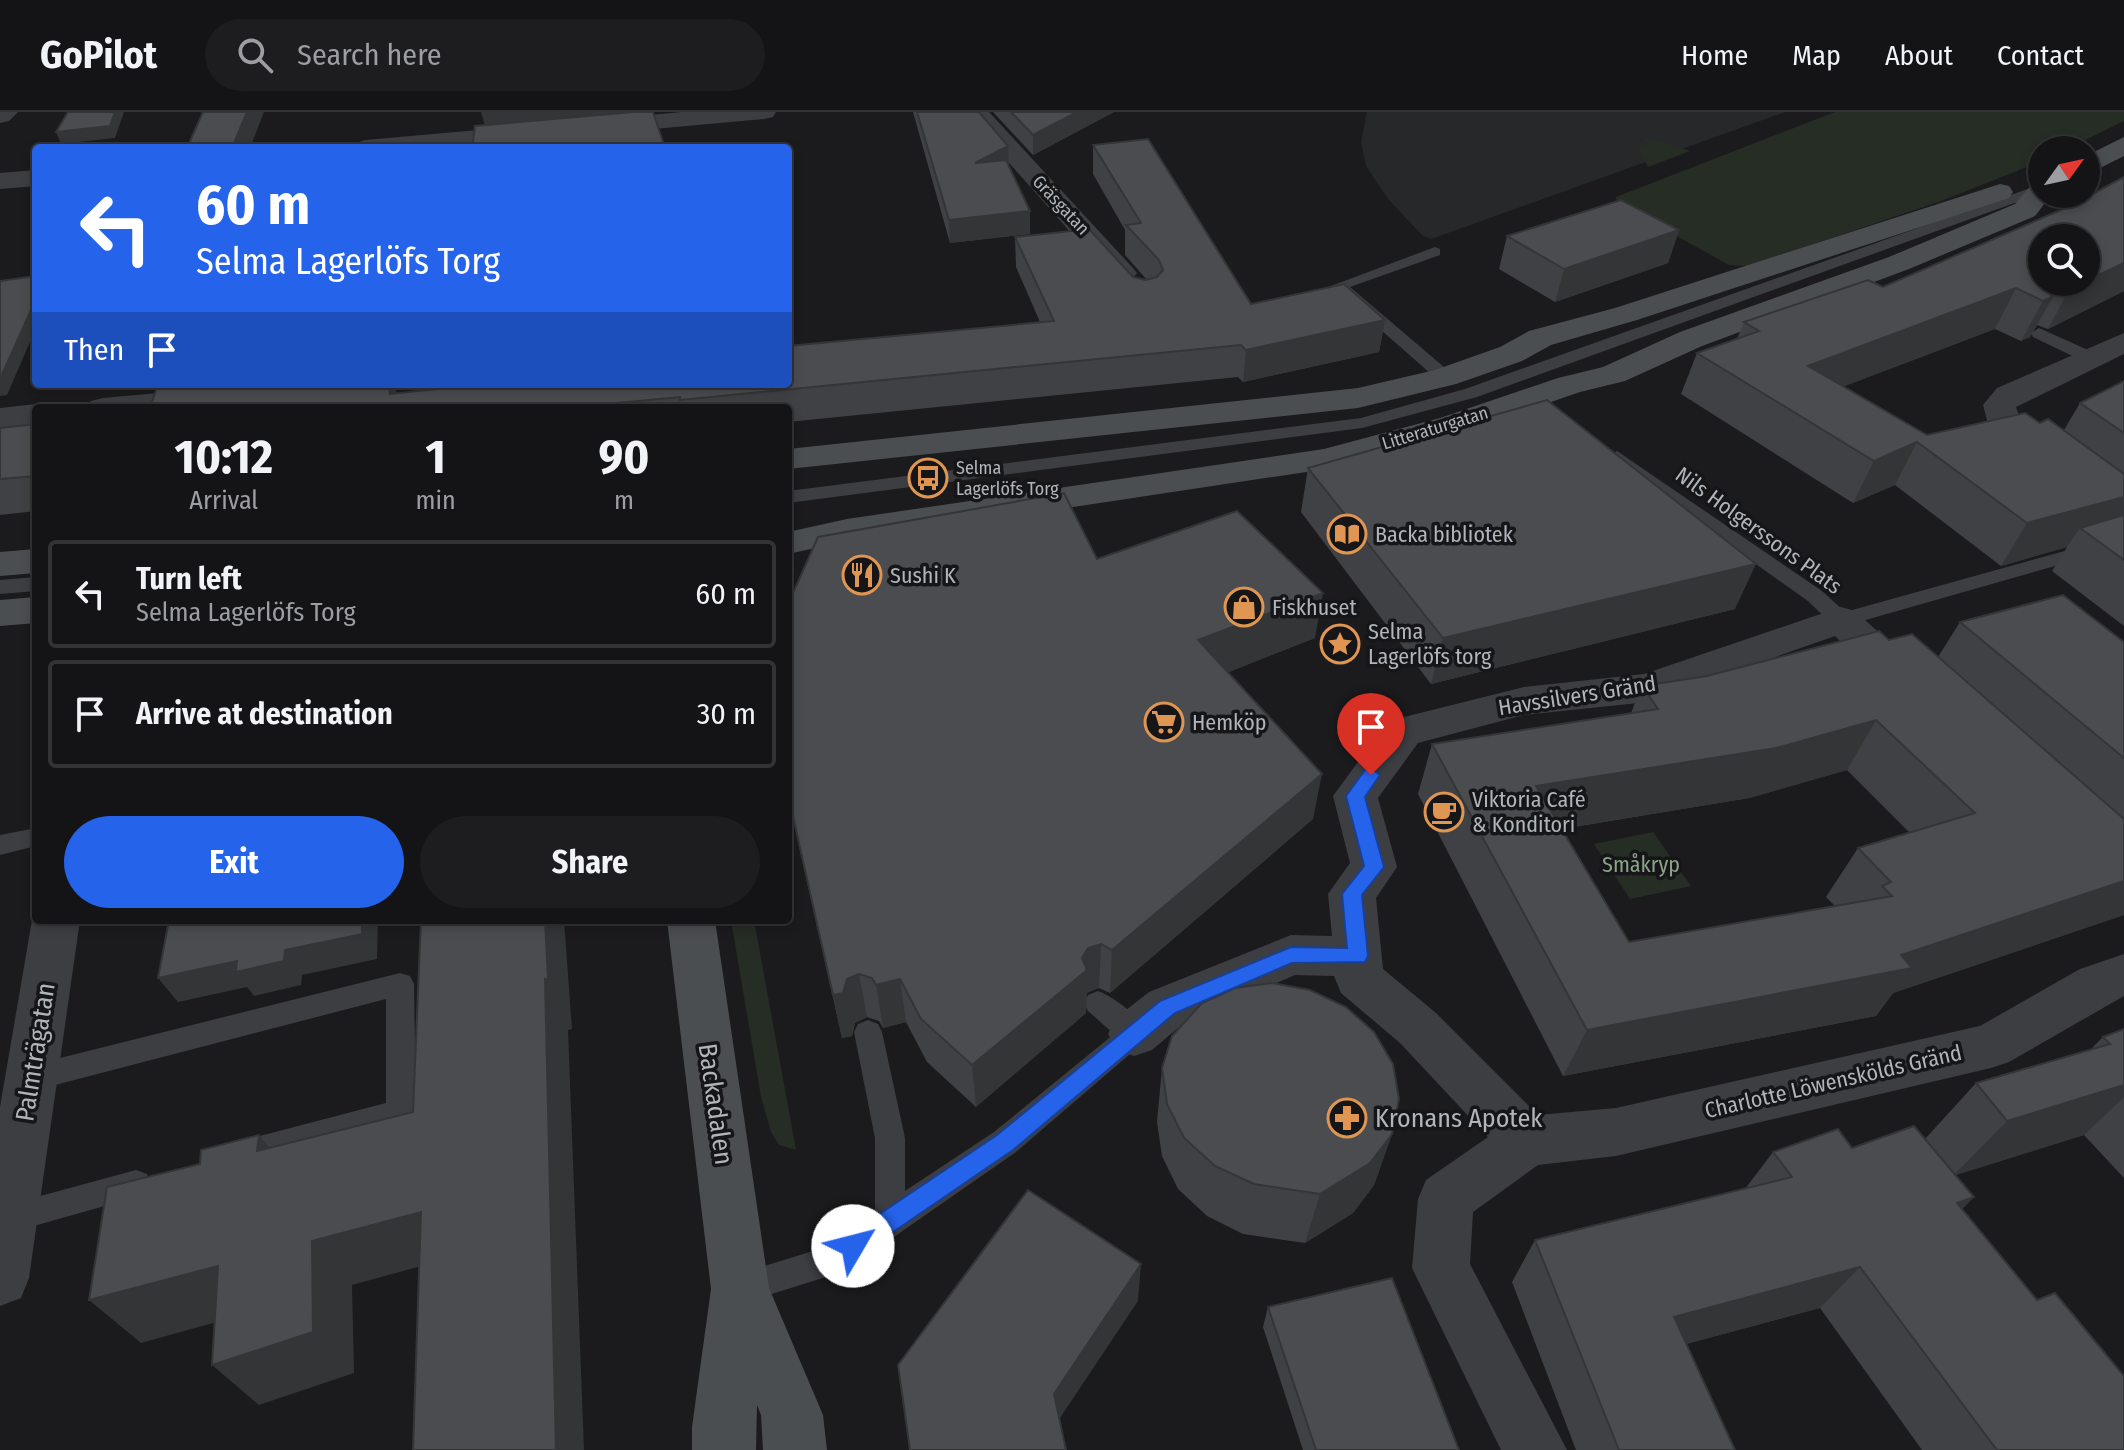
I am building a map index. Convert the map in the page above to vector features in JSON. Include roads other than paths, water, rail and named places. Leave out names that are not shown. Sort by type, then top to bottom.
[{"type":"street","points":[[0,116],[6,112]]},
{"type":"street","points":[[411,144],[764,112]]},
{"type":"street","name":"Gräsgatan","points":[[976,112],[1135,289]]},
{"type":"street","points":[[2100,159],[2124,145]]},
{"type":"street","points":[[0,181],[32,178]]},
{"type":"street","points":[[792,459],[1358,398],[1445,377],[1511,354],[1540,338],[1566,329],[1626,314],[2003,191],[2028,189]]},
{"type":"street","name":"Litteraturgatan","points":[[792,542],[847,530],[1326,459],[1452,425],[1529,398],[1614,374],[1691,339],[1899,263],[2028,206]]},
{"type":"street","points":[[2124,342],[2009,395],[1999,405],[2000,415],[2018,437],[2124,516]]},
{"type":"street","points":[[151,404],[236,397]]},
{"type":"street","points":[[0,418],[32,414]]},
{"type":"street","points":[[0,564],[32,561]]},
{"type":"street","points":[[0,613],[32,610]]},
{"type":"street","points":[[1841,620],[1929,701]]},
{"type":"street","name":"Havssilvers Gränd","points":[[1358,956],[1352,894],[1374,867],[1355,796],[1403,732],[1524,701],[1648,688],[1841,620]]},
{"type":"street","name":"Palmträgatan","points":[[0,1278],[55,924]]},
{"type":"street","name":"Backadalen","points":[[692,924],[740,1288],[723,1427],[724,1450]]},
{"type":"street","points":[[1116,1019],[1167,1007],[1291,955],[1358,956],[1359,978],[1418,1028],[1527,1141],[1446,1199],[1441,1268],[1535,1450]]},
{"type":"street","name":"Charlotte Löwenskölds Gränd","points":[[1527,1141],[1616,1132],[1991,1046],[2098,984],[2124,975]]},
{"type":"street","name":"Backadalen","points":[[740,1288],[792,1415],[795,1450]]},
{"type":"lane","points":[[792,496],[1362,423],[1471,393],[2028,193]]},
{"type":"lane","points":[[1435,252],[1339,286],[1445,377]]},
{"type":"lane","points":[[2039,333],[2091,358]]},
{"type":"lane","points":[[1529,398],[1556,415]]},
{"type":"lane","name":"Nils Holgerssons Plats","points":[[1598,443],[1815,596],[1841,620],[2104,546]]},
{"type":"lane","points":[[0,587],[32,584]]},
{"type":"lane","points":[[0,845],[32,838]]},
{"type":"lane","points":[[32,1078],[400,984],[401,1112],[205,1165]]},
{"type":"lane","points":[[740,1288],[834,1260],[1005,1142],[1116,1019]]},
{"type":"lane","points":[[868,1032],[890,1138],[890,1219]]},
{"type":"lane","points":[[9,1218],[160,1177]]},
{"type":"place","name":"Selma Lagerlöfs Torg","points":[[928,478]]},
{"type":"place","name":"Backa bibliotek","points":[[1347,534]]},
{"type":"place","name":"Sushi K","points":[[862,575]]},
{"type":"place","name":"Fiskhuset","points":[[1244,607]]},
{"type":"place","name":"Selma Lagerlöfs torg","points":[[1340,644]]},
{"type":"place","name":"Hemköp","points":[[1164,722]]},
{"type":"place","name":"Viktoria Café & Konditori","points":[[1444,812]]},
{"type":"place","name":"Kronans Apotek","points":[[1347,1118]]},
{"type":"park label","name":"Småkryp","points":[[1641,864]]}]
